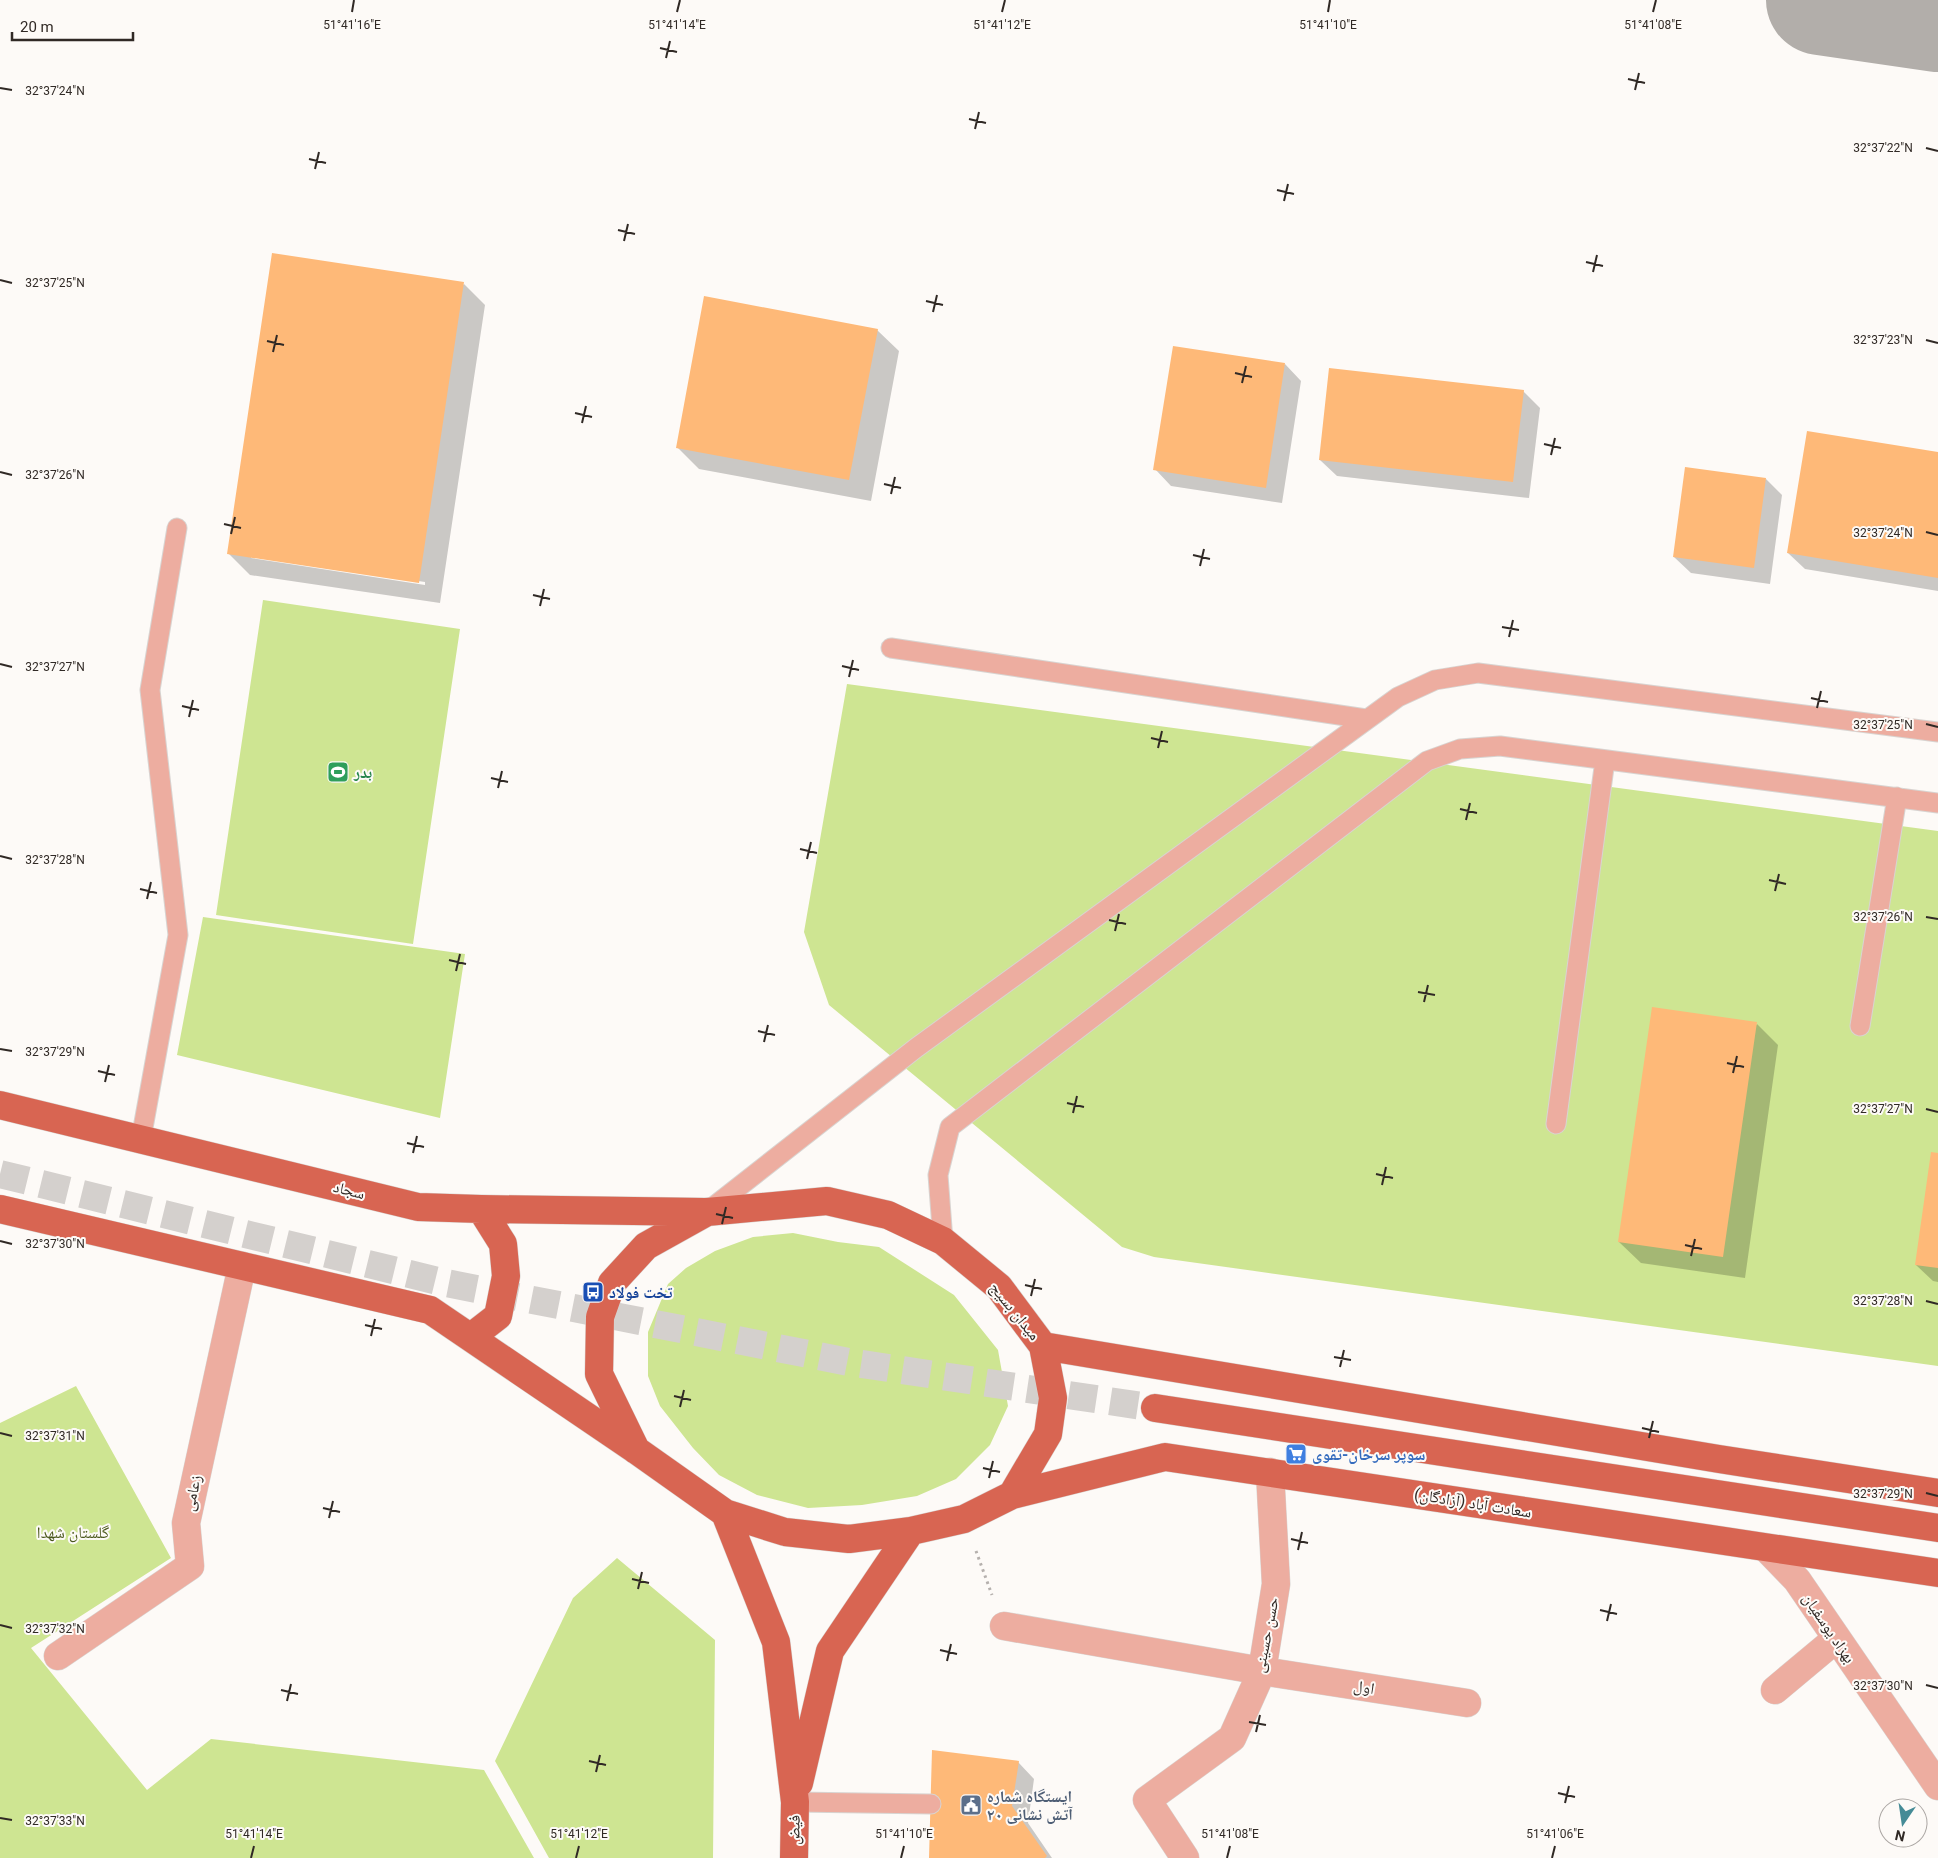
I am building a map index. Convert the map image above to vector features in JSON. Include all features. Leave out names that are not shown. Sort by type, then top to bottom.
[{"type":"main road","name":"سجاد","points":[[0,1105],[418,1207],[707,1212]]},
{"type":"main road","name":"میدان بسیج","points":[[827,1201],[888,1215],[943,1241],[999,1288],[1043,1346],[1053,1398],[1048,1434],[1012,1495],[964,1520],[911,1531],[849,1539],[785,1532],[724,1513],[636,1450],[599,1374],[600,1317],[612,1283],[646,1246],[707,1212],[827,1201]]},
{"type":"main road","points":[[0,1209],[430,1310],[636,1450]]},
{"type":"main road","points":[[471,1337],[498,1316],[506,1276],[503,1244],[481,1209]]},
{"type":"main road","points":[[1043,1346],[1719,1459],[1938,1493]]},
{"type":"main road","points":[[1154,1408],[1938,1528]]},
{"type":"main road","name":"سعادت آباد (آزادگان)","points":[[1012,1495],[1165,1457],[1938,1573]]},
{"type":"main road","points":[[724,1513],[776,1642],[795,1802]]},
{"type":"main road","points":[[795,1802],[830,1651],[911,1531]]},
{"type":"main road","name":"فیض","points":[[794,1858],[795,1802]]},
{"type":"street","name":"زعامی","points":[[58,1656],[190,1566],[186,1523],[242,1266]]},
{"type":"street","name":"حسن حسینی","points":[[1186,1858],[1147,1800],[1232,1738],[1262,1670],[1276,1584],[1270,1472]]},
{"type":"street","name":"بهزاد یوسفیان","points":[[1766,1548],[1796,1580],[1938,1786]]},
{"type":"street","name":"اول","points":[[1004,1626],[1467,1703]]},
{"type":"street","points":[[1775,1690],[1836,1638]]},
{"type":"lane","points":[[141,1139],[178,935],[150,690],[177,528]]},
{"type":"lane","points":[[892,648],[1366,719]]},
{"type":"lane","points":[[707,1212],[916,1048],[1366,719],[1398,697],[1435,680],[1478,673],[1938,732]]},
{"type":"lane","points":[[943,1241],[938,1175],[950,1127],[1426,761],[1460,749],[1500,746],[1938,803]]},
{"type":"lane","points":[[1556,1124],[1605,760]]},
{"type":"lane","points":[[1860,1026],[1897,797]]},
{"type":"lane","points":[[795,1802],[931,1804]]},
{"type":"path","points":[[964,1520],[1004,1626]]},
{"type":"green space","name":"بدر","points":[[263,600],[460,629],[413,944],[216,915]]},
{"type":"green space","points":[[847,684],[1938,831],[1938,1366],[1154,1257],[1122,1247],[829,1005],[804,932]]},
{"type":"green space","points":[[203,917],[465,954],[440,1118],[177,1055]]},
{"type":"green space","points":[[793,1233],[838,1242],[879,1247],[954,1295],[998,1350],[1008,1406],[990,1445],[956,1479],[917,1496],[862,1505],[808,1508],[757,1495],[719,1475],[693,1448],[660,1406],[648,1376],[648,1332],[668,1284],[686,1268],[715,1251],[753,1237]]},
{"type":"green space","name":"گلستان شهدا","points":[[76,1386],[171,1558],[31,1648],[147,1790],[211,1739],[484,1770],[534,1858],[0,1858],[0,1423]]},
{"type":"green space","points":[[617,1558],[715,1640],[713,1858],[549,1858],[495,1761],[573,1598]]},
{"type":"building","points":[[272,253],[464,282],[419,583],[227,554]]},
{"type":"building","points":[[704,296],[878,329],[849,480],[676,448]]},
{"type":"building","points":[[1173,346],[1285,363],[1266,488],[1153,470]]},
{"type":"building","points":[[1329,368],[1524,390],[1513,482],[1319,460]]},
{"type":"building","points":[[1807,431],[1938,452],[1938,578],[1787,553]]},
{"type":"building","points":[[1685,467],[1766,478],[1754,568],[1673,557]]},
{"type":"building","points":[[1652,1007],[1757,1022],[1723,1257],[1618,1242]]},
{"type":"building","points":[[1931,1152],[1938,1153],[1938,1268],[1915,1265]]},
{"type":"building","name":"ایستگاه شماره ۲۰ آتش نشانی","points":[[932,1750],[1019,1761],[1012,1806],[1047,1856],[1045,1858],[929,1858]]},
{"type":"taxiway","points":[[1821,0],[1938,17]]},
{"type":"tunnel","points":[[0,1174],[446,1283],[849,1362],[1155,1408]]},
{"type":"place","name":"بدر","points":[[338,772]]},
{"type":"place","name":"تخت فولاد","points":[[593,1292]]},
{"type":"place","name":"سوپر سرخان-تقوی","points":[[1296,1454]]},
{"type":"place","name":"ایستگاه شماره ۲۰ آتش نشانی","points":[[971,1805]]}]
